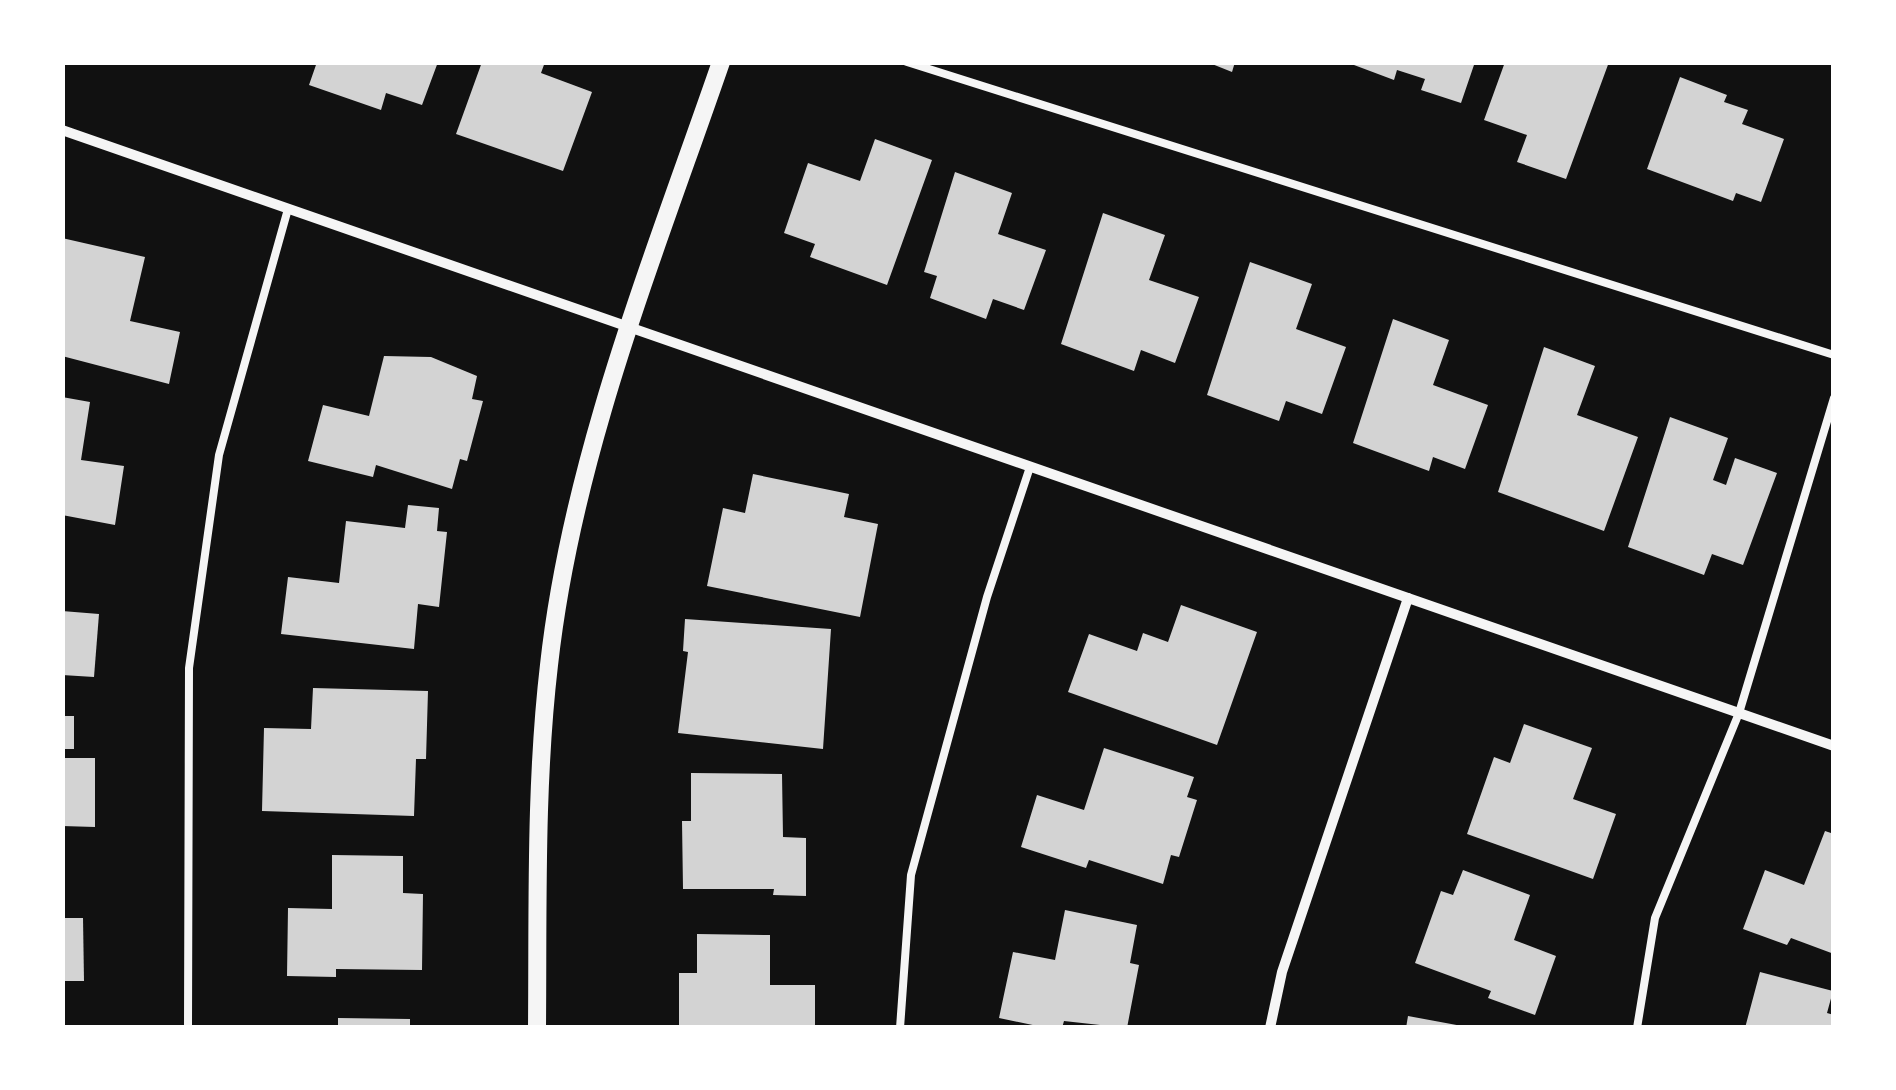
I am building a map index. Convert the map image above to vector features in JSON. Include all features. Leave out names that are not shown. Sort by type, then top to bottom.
[{"type":"street","points":[[537,1028],[539,800],[549,663],[595,437],[721,62]]},
{"type":"street","points":[[62,130],[1834,746]]},
{"type":"street","points":[[1270,1028],[1282,972],[1408,598]]},
{"type":"lane","points":[[907,62],[1834,355]]},
{"type":"lane","points":[[188,1028],[189,668],[219,455],[288,208]]},
{"type":"lane","points":[[1637,1028],[1655,918],[1739,713],[1834,398]]},
{"type":"lane","points":[[900,1028],[910,875],[987,597],[1030,467]]},
{"type":"building","points":[[317,62],[438,62],[422,105],[386,93],[381,110],[309,85]]},
{"type":"building","points":[[482,62],[545,62],[541,73],[592,92],[563,171],[456,134]]},
{"type":"building","points":[[1207,62],[1235,62],[1232,72]]},
{"type":"building","points":[[1346,62],[1475,62],[1461,103],[1421,90],[1425,79],[1397,70],[1394,80]]},
{"type":"building","points":[[1505,62],[1609,62],[1566,179],[1517,162],[1527,135],[1484,120]]},
{"type":"building","points":[[1680,77],[1727,95],[1724,102],[1748,110],[1742,124],[1784,139],[1761,202],[1736,193],[1733,201],[1647,169]]},
{"type":"building","points":[[875,139],[932,160],[887,285],[810,257],[815,244],[784,233],[808,163],[860,181]]},
{"type":"building","points":[[955,172],[1012,193],[998,234],[1046,250],[1024,310],[993,299],[986,319],[930,298],[937,276],[924,272]]},
{"type":"building","points":[[1103,213],[1165,235],[1149,280],[1199,297],[1175,363],[1141,350],[1134,371],[1061,344]]},
{"type":"building","points":[[62,238],[145,257],[130,321],[180,332],[169,384],[62,356]]},
{"type":"building","points":[[1250,262],[1312,284],[1296,329],[1346,347],[1322,414],[1286,401],[1279,421],[1207,395]]},
{"type":"building","points":[[1393,319],[1449,340],[1433,385],[1488,405],[1465,469],[1433,457],[1429,471],[1353,443]]},
{"type":"building","points":[[1544,347],[1595,366],[1577,415],[1638,437],[1604,531],[1498,492]]},
{"type":"building","points":[[384,356],[431,357],[477,376],[472,399],[483,401],[467,461],[460,459],[452,489],[376,465],[373,477],[308,461],[323,405],[369,416]]},
{"type":"building","points":[[62,397],[90,402],[81,460],[124,466],[115,525],[62,515]]},
{"type":"building","points":[[1670,417],[1728,438],[1713,480],[1726,485],[1735,458],[1777,473],[1743,565],[1712,554],[1704,575],[1628,547]]},
{"type":"building","points":[[753,474],[849,494],[844,517],[878,524],[860,617],[707,586],[723,508],[745,513]]},
{"type":"building","points":[[408,505],[439,508],[437,531],[447,532],[439,607],[418,604],[414,649],[281,634],[288,577],[339,583],[346,521],[405,528]]},
{"type":"building","points":[[1181,605],[1257,632],[1217,745],[1068,692],[1089,634],[1137,651],[1143,633],[1168,642]]},
{"type":"building","points":[[62,611],[99,614],[94,677],[62,675]]},
{"type":"building","points":[[685,619],[831,629],[823,749],[678,733],[688,652],[683,651]]},
{"type":"building","points":[[313,688],[428,691],[426,759],[416,759],[414,816],[262,811],[264,728],[311,729]]},
{"type":"building","points":[[62,716],[74,716],[74,749],[62,749]]},
{"type":"building","points":[[1524,724],[1592,748],[1573,799],[1616,814],[1593,879],[1467,834],[1494,757],[1510,763]]},
{"type":"building","points":[[1104,748],[1194,777],[1187,797],[1197,800],[1179,857],[1171,855],[1163,884],[1089,860],[1086,868],[1021,847],[1037,795],[1084,810]]},
{"type":"building","points":[[62,758],[95,758],[95,827],[62,826]]},
{"type":"building","points":[[691,773],[782,774],[783,837],[806,838],[806,896],[773,895],[774,889],[683,889],[682,821],[691,821]]},
{"type":"building","points":[[1825,831],[1834,834],[1834,954],[1791,938],[1787,945],[1743,929],[1765,870],[1804,885]]},
{"type":"building","points":[[332,855],[403,856],[403,893],[423,894],[422,970],[336,969],[336,977],[287,976],[288,908],[332,909]]},
{"type":"building","points":[[1463,870],[1530,895],[1514,940],[1556,956],[1535,1015],[1488,998],[1491,991],[1415,963],[1441,891],[1453,895]]},
{"type":"building","points":[[1065,910],[1137,925],[1130,963],[1139,965],[1127,1028],[1064,1021],[1062,1028],[1047,1028],[999,1018],[1013,952],[1055,960]]},
{"type":"building","points":[[62,918],[83,918],[84,981],[62,981]]},
{"type":"building","points":[[697,934],[770,935],[770,985],[815,985],[815,1028],[679,1028],[679,973],[697,973]]},
{"type":"building","points":[[1760,972],[1833,991],[1827,1013],[1834,1015],[1834,1028],[1745,1028]]},
{"type":"building","points":[[1408,1016],[1462,1026],[1462,1028],[1406,1028]]},
{"type":"building","points":[[338,1018],[410,1019],[410,1028],[338,1028]]}]
